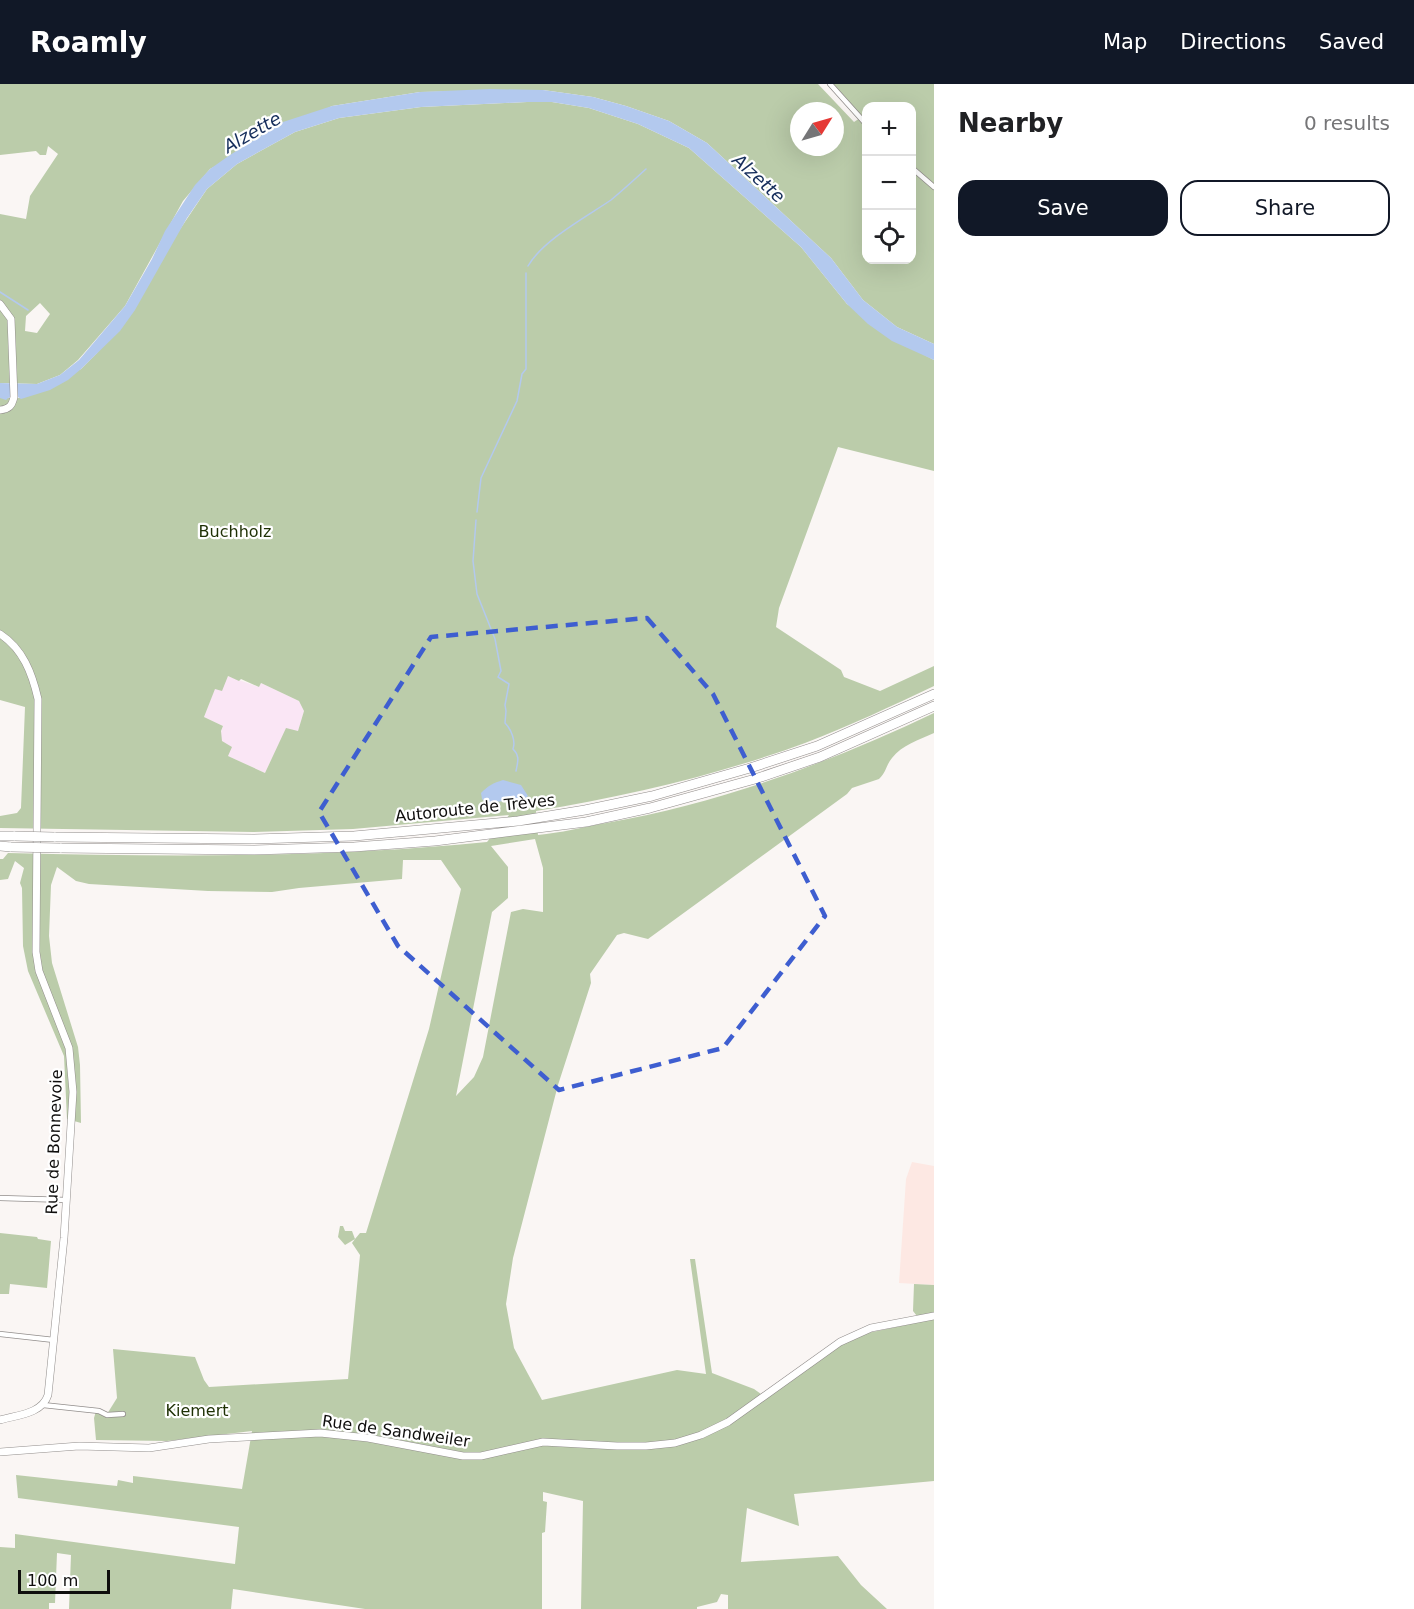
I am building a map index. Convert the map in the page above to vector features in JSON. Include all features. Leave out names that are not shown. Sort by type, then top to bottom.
[{"type":"highway","name":"Autoroute de Trèves","points":[[0,836],[254,839],[354,836],[434,830],[585,810],[652,796],[817,746],[934,694]]},
{"type":"highway","name":"Autoroute de Trèves","points":[[0,846],[254,850],[435,842],[586,822],[650,808],[755,779],[820,757],[934,706]]},
{"type":"main road","points":[[0,304],[11,318],[14,397],[13,404],[8,409],[0,410]]},
{"type":"main road","name":"Rue de Bonnevoie","points":[[0,634],[18,650],[26,662],[38,699],[36,952],[39,971],[69,1048],[72,1071],[73,1092],[67,1200],[48,1395],[43,1405]]},
{"type":"main road","name":"Rue de Sandweiler","points":[[0,1452],[78,1446],[149,1448],[208,1439],[320,1433],[368,1438],[463,1456],[481,1456],[543,1442],[617,1446],[675,1443],[701,1435],[728,1422],[816,1358],[849,1338],[871,1328],[934,1316]]},
{"type":"main road","points":[[0,1420],[43,1405]]},
{"type":"street","points":[[830,84],[862,119]]},
{"type":"street","points":[[916,171],[934,187]]},
{"type":"street","points":[[0,1198],[67,1200]]},
{"type":"street","points":[[0,1334],[54,1340]]},
{"type":"street","points":[[43,1405],[99,1411],[107,1415],[123,1414]]},
{"type":"highlighted area","points":[[647,618],[713,694],[825,916],[723,1048],[559,1090],[398,946],[319,812],[431,637]]},
{"type":"shaded area","points":[[227,676],[259,687],[261,683],[299,701],[304,711],[298,731],[286,729],[265,773],[228,756],[220,736],[223,726],[204,717],[215,688]]},
{"type":"shaded area","points":[[912,1162],[934,1166],[934,1285],[899,1283],[906,1179]]},
{"type":"green space","points":[[0,84],[818,84],[835,102],[790,102],[790,156],[844,156],[844,111],[854,122],[860,118],[830,84],[934,84],[934,344],[897,327],[863,300],[831,258],[707,143],[669,121],[593,97],[543,90],[420,92],[332,106],[210,169],[183,201],[125,306],[78,360],[60,375],[37,384],[0,383],[0,214],[26,219],[30,196],[58,154],[48,146],[46,155],[40,155],[36,151],[0,155]],"holes":[[[40,303],[50,314],[37,333],[25,331],[26,316]]]},
{"type":"green space","points":[[552,102],[589,108],[638,124],[689,148],[801,247],[847,304],[915,350],[934,360],[934,471],[838,447],[779,608],[776,627],[841,670],[844,677],[880,691],[934,666],[934,686],[805,743],[739,765],[604,799],[536,811],[538,835],[649,815],[732,793],[814,765],[934,713],[934,733],[911,743],[896,753],[879,779],[852,788],[847,794],[648,939],[624,933],[617,935],[590,974],[591,983],[558,1085],[513,1258],[506,1304],[514,1348],[542,1400],[677,1370],[706,1374],[690,1259],[695,1259],[712,1373],[754,1389],[761,1394],[847,1341],[863,1334],[934,1319],[934,1481],[794,1494],[799,1526],[747,1508],[741,1562],[838,1556],[861,1585],[887,1609],[728,1609],[728,1595],[721,1594],[717,1602],[697,1607],[697,1609],[581,1609],[583,1501],[543,1492],[543,1501],[547,1502],[545,1532],[542,1533],[542,1609],[365,1609],[233,1589],[231,1609],[69,1609],[71,1555],[57,1553],[55,1603],[49,1603],[49,1609],[0,1609],[0,1547],[15,1548],[15,1534],[235,1564],[239,1527],[18,1498],[16,1475],[117,1486],[118,1480],[133,1483],[133,1476],[242,1489],[252,1431],[167,1441],[96,1440],[94,1418],[96,1411],[107,1414],[117,1398],[113,1349],[195,1357],[209,1387],[348,1379],[360,1255],[352,1243],[360,1233],[366,1233],[429,1029],[461,889],[441,860],[403,860],[402,879],[272,892],[89,884],[76,881],[57,867],[51,885],[49,936],[52,963],[78,1047],[81,1123],[67,1119],[64,1056],[28,971],[23,946],[20,883],[24,868],[15,861],[8,879],[0,880],[0,859],[8,853],[307,854],[487,842],[509,815],[353,829],[253,832],[0,828],[0,816],[17,813],[21,808],[25,707],[0,700],[0,398],[20,398],[81,369],[97,353],[207,189],[237,164],[295,132],[339,118],[421,107]],"holes":[[[228,676],[259,687],[261,683],[299,701],[304,711],[298,731],[286,728],[265,773],[228,756],[232,747],[222,741],[223,726],[204,717],[215,689],[222,691]],[[535,839],[543,868],[543,912],[523,909],[511,912],[483,1057],[474,1077],[456,1096],[492,912],[508,898],[508,867],[491,846]]]},
{"type":"green space","points":[[340,1226],[343,1226],[345,1231],[352,1231],[355,1239],[345,1245],[338,1237]]},
{"type":"green space","points":[[0,1233],[51,1241],[47,1288],[10,1284],[9,1294],[0,1294]]},
{"type":"green space","points":[[914,1284],[934,1285],[934,1313],[917,1316],[913,1311]]},
{"type":"water","name":"Alzette","points":[[490,89],[543,90],[593,97],[669,121],[707,143],[831,258],[863,300],[897,327],[934,344],[934,360],[892,341],[868,324],[847,304],[801,247],[689,148],[638,124],[589,108],[552,102],[527,102],[421,107],[339,118],[295,132],[237,164],[207,189],[187,218],[135,310],[120,331],[68,380],[50,390],[21,399],[0,398],[0,383],[37,384],[60,375],[79,360],[125,306],[165,231],[195,185],[210,169],[230,155],[283,122],[332,106],[420,92]]},
{"type":"water","points":[[503,780],[521,785],[528,796],[520,803],[504,801],[486,803],[481,793],[491,785]]},
{"type":"waterway","points":[[528,266],[554,238],[611,200],[646,169]]},
{"type":"waterway","points":[[477,512],[481,478],[517,401],[522,374],[526,369],[526,273]]},
{"type":"waterway","points":[[0,292],[28,310]]},
{"type":"waterway","points":[[476,520],[473,561],[477,594],[495,639],[501,671],[498,677],[509,684],[505,705],[505,723],[512,735],[513,749],[518,756],[516,771]]},
{"type":"park label","name":"Buchholz","points":[[235,531]]},
{"type":"park label","name":"Kiemert","points":[[197,1410]]}]
